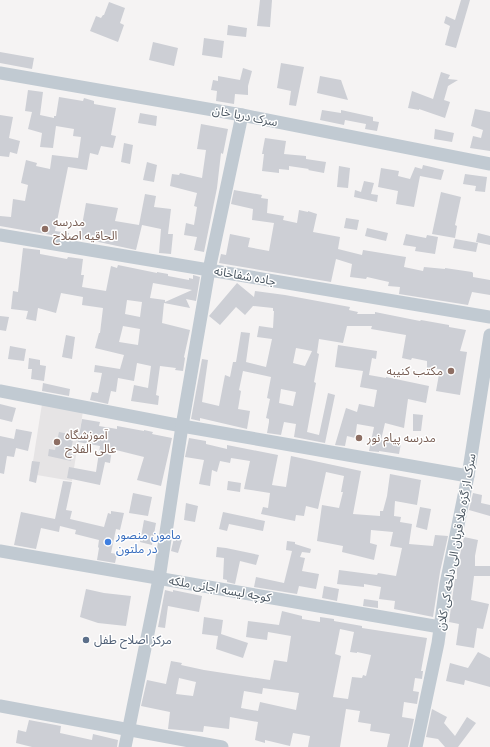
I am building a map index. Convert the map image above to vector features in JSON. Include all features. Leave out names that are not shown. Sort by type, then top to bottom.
[{"type":"street","name":"سرک دریا خان","points":[[0,73],[242,115],[490,164]]},
{"type":"street","points":[[125,747],[159,578],[182,426],[209,270],[242,115]]},
{"type":"street","name":"جاده شفاخانه","points":[[0,235],[490,318]]},
{"type":"street","name":"سرک از گزه ملا قربان الی دلخه کی کلان","points":[[416,747],[440,627],[446,584],[468,476],[490,335]]},
{"type":"street","points":[[0,391],[182,426],[468,476]]},
{"type":"street","name":"کوچه لیسه اجانی ملکه","points":[[0,551],[440,627]]},
{"type":"street","points":[[0,706],[222,747]]},
{"type":"shaded area","name":"آموزشگاه عالی الفلاح","points":[[42,404],[83,411],[72,481],[31,474]]},
{"type":"building","points":[[260,0],[272,0],[270,27],[257,26]]},
{"type":"building","points":[[461,0],[470,0],[456,48],[445,45],[450,26],[444,23],[446,16],[455,20]]},
{"type":"building","points":[[109,2],[125,8],[120,23],[124,25],[118,42],[90,31],[96,16],[101,18],[104,15]]},
{"type":"building","points":[[228,25],[247,28],[246,37],[227,35]]},
{"type":"building","points":[[204,38],[224,41],[222,58],[202,55]]},
{"type":"building","points":[[153,42],[178,48],[174,66],[149,60]]},
{"type":"building","points":[[0,52],[34,58],[32,69],[0,63]]},
{"type":"building","points":[[281,63],[304,67],[296,106],[289,105],[291,91],[277,88]]},
{"type":"building","points":[[243,68],[252,71],[248,86],[248,95],[235,94],[234,104],[216,101],[217,91],[211,90],[213,80],[218,81],[218,76],[240,80]]},
{"type":"building","points":[[441,72],[450,75],[448,79],[458,80],[448,86],[444,100],[450,102],[445,118],[419,109],[408,108],[412,91],[433,99]]},
{"type":"building","points":[[320,76],[341,80],[348,100],[317,93]]},
{"type":"building","points":[[28,90],[43,92],[40,115],[54,118],[54,116],[56,116],[59,97],[83,101],[84,98],[94,101],[94,104],[116,108],[111,135],[116,136],[113,148],[101,146],[98,155],[90,153],[87,170],[68,167],[55,231],[69,233],[68,238],[0,226],[0,216],[11,217],[13,199],[25,201],[28,185],[21,183],[26,160],[37,163],[36,166],[50,169],[52,155],[78,158],[81,137],[73,136],[74,129],[56,126],[53,148],[40,147],[42,133],[28,129],[32,112],[25,111]]},
{"type":"building","points":[[475,109],[490,112],[490,151],[470,148],[473,136],[481,138],[483,130],[471,126]]},
{"type":"building","points":[[322,110],[341,113],[341,110],[373,117],[373,121],[379,122],[377,131],[365,129],[366,124],[345,120],[344,125],[320,120]]},
{"type":"building","points":[[140,113],[157,116],[156,126],[138,123]]},
{"type":"building","points":[[0,115],[13,117],[9,138],[20,141],[17,154],[10,152],[9,157],[0,156]]},
{"type":"building","points":[[201,124],[228,129],[223,154],[221,153],[217,188],[204,252],[194,250],[197,237],[184,235],[186,223],[194,225],[197,207],[194,206],[197,193],[170,186],[172,174],[179,175],[180,173],[202,178],[206,150],[197,149]]},
{"type":"building","points":[[435,129],[454,133],[452,142],[434,139]]},
{"type":"building","points":[[265,138],[286,141],[284,154],[306,156],[306,159],[326,162],[324,173],[289,166],[289,170],[279,169],[279,173],[262,171],[264,154],[262,154]]},
{"type":"building","points":[[124,143],[133,145],[130,164],[121,162]]},
{"type":"building","points":[[147,162],[157,165],[154,182],[143,180]]},
{"type":"building","points":[[423,165],[444,170],[441,180],[420,176],[414,207],[396,204],[398,191],[378,187],[381,168],[399,171],[398,176],[410,179],[415,167],[422,169]]},
{"type":"building","points":[[339,166],[350,168],[348,188],[337,187]]},
{"type":"building","points":[[465,174],[487,177],[485,192],[475,191],[476,186],[463,184]]},
{"type":"building","points":[[364,181],[374,183],[371,194],[378,195],[377,202],[354,197],[355,190],[361,192]]},
{"type":"building","points":[[234,190],[262,195],[261,198],[268,199],[267,213],[284,216],[283,220],[297,223],[299,210],[317,214],[313,232],[340,237],[338,249],[362,255],[363,250],[406,257],[404,267],[423,271],[424,267],[472,272],[473,277],[490,280],[490,295],[472,292],[468,305],[399,294],[400,287],[388,286],[389,282],[367,277],[366,279],[350,277],[352,264],[336,259],[331,282],[219,263],[221,254],[226,255],[230,234],[250,238],[248,247],[269,251],[274,223],[252,220],[253,209],[231,204]]},
{"type":"building","points":[[441,192],[461,197],[455,225],[457,226],[455,238],[432,234]]},
{"type":"building","points":[[145,194],[156,196],[154,207],[171,209],[168,234],[173,234],[171,254],[159,253],[161,229],[142,225],[136,250],[77,239],[78,231],[81,231],[86,203],[118,208],[115,221],[139,225]]},
{"type":"building","points":[[346,218],[359,220],[357,230],[344,228]]},
{"type":"building","points":[[367,228],[388,233],[386,241],[365,236]]},
{"type":"building","points":[[478,233],[490,236],[490,245],[476,242]]},
{"type":"building","points":[[406,234],[426,238],[427,235],[438,237],[435,254],[415,251],[416,247],[403,245]]},
{"type":"building","points":[[455,239],[478,243],[476,252],[453,248]]},
{"type":"building","points":[[23,248],[40,250],[40,254],[67,259],[68,257],[83,259],[81,275],[84,275],[82,287],[106,291],[111,266],[117,268],[118,265],[157,272],[168,274],[168,276],[189,280],[189,278],[193,279],[193,275],[200,277],[196,301],[186,299],[190,308],[164,303],[162,323],[190,330],[184,357],[183,371],[175,370],[176,368],[160,366],[156,395],[159,396],[158,405],[131,401],[134,385],[148,388],[151,366],[137,363],[134,381],[118,378],[116,392],[111,391],[108,404],[90,400],[92,392],[98,393],[102,373],[94,372],[95,365],[120,369],[124,355],[95,348],[100,333],[103,308],[82,305],[83,297],[61,293],[56,313],[38,308],[36,321],[26,319],[28,311],[11,309],[13,291],[18,292]],"holes":[[[153,283],[192,290],[165,302],[165,300],[150,298]],[[127,300],[142,302],[140,317],[125,314]],[[123,326],[140,329],[138,345],[119,342]]]},
{"type":"building","points":[[237,283],[254,297],[255,291],[285,295],[350,307],[349,310],[358,312],[357,314],[375,314],[375,312],[449,325],[449,327],[466,330],[460,351],[467,352],[460,395],[436,391],[440,369],[427,368],[427,361],[402,358],[406,335],[371,329],[372,326],[347,326],[343,343],[319,339],[317,353],[319,354],[314,382],[316,383],[307,432],[319,435],[328,393],[335,395],[325,443],[294,437],[296,424],[284,422],[281,435],[267,433],[269,419],[266,418],[270,399],[267,398],[271,377],[243,371],[239,390],[241,391],[238,409],[250,411],[247,429],[200,418],[200,421],[191,419],[202,359],[208,360],[202,402],[219,406],[225,375],[230,377],[233,362],[236,362],[241,332],[250,333],[246,362],[266,367],[272,339],[257,337],[259,326],[273,328],[273,308],[253,306],[245,315],[236,307],[220,325],[209,316]],"holes":[[[296,348],[312,351],[305,366],[293,363]],[[281,389],[296,392],[293,406],[279,403]]]},
{"type":"building","points":[[0,316],[9,317],[6,331],[0,330]]},
{"type":"building","points":[[66,335],[75,337],[72,359],[62,357]]},
{"type":"building","points":[[338,345],[377,351],[376,359],[372,358],[369,375],[429,386],[426,403],[408,399],[404,428],[385,423],[381,440],[401,443],[399,454],[369,451],[374,427],[357,424],[355,438],[347,436],[345,446],[335,445],[346,408],[357,412],[359,404],[374,407],[377,390],[360,387],[363,371],[335,367]]},
{"type":"building","points":[[10,346],[26,349],[24,361],[8,359]]},
{"type":"building","points":[[29,358],[40,360],[40,365],[46,366],[44,381],[31,379],[32,369],[28,369]]},
{"type":"building","points":[[43,383],[70,389],[69,396],[42,391]]},
{"type":"building","points":[[0,404],[16,408],[12,422],[0,419]]},
{"type":"building","points":[[413,414],[423,415],[421,431],[413,431]]},
{"type":"building","points":[[82,419],[100,422],[99,426],[117,429],[117,426],[144,430],[153,432],[152,434],[172,438],[161,486],[137,480],[144,457],[112,449],[110,463],[105,462],[100,485],[67,478],[69,467],[96,472],[100,446],[78,442]]},
{"type":"building","points":[[16,429],[32,432],[28,451],[16,448],[14,457],[7,456],[4,474],[0,473],[0,436],[14,439]]},
{"type":"building","points":[[59,432],[74,435],[70,454],[72,454],[71,461],[48,456],[49,449],[55,450]]},
{"type":"building","points":[[189,438],[206,441],[206,444],[227,449],[227,445],[278,455],[272,485],[286,487],[291,456],[361,471],[353,514],[380,516],[380,511],[383,511],[387,496],[390,474],[421,480],[417,505],[395,501],[394,516],[401,517],[400,522],[412,524],[409,544],[433,546],[435,535],[448,536],[440,572],[433,617],[394,609],[395,601],[379,599],[381,587],[364,584],[364,587],[337,584],[339,570],[396,576],[402,548],[390,546],[393,532],[371,530],[370,543],[377,545],[374,560],[342,552],[343,546],[317,541],[322,505],[339,508],[343,492],[341,492],[344,476],[326,472],[318,509],[306,506],[304,516],[296,515],[295,521],[261,514],[263,507],[268,508],[270,493],[244,489],[250,461],[231,458],[230,463],[220,461],[217,472],[212,470],[210,486],[199,484],[204,460],[185,457]]},
{"type":"building","points":[[32,461],[40,462],[36,483],[29,481]]},
{"type":"building","points":[[63,481],[72,482],[66,510],[72,511],[70,519],[104,527],[108,513],[111,514],[111,511],[124,513],[120,530],[116,529],[111,553],[117,554],[115,563],[97,560],[99,540],[75,534],[76,530],[60,526],[59,532],[41,528],[36,549],[14,545],[21,512],[55,519]]},
{"type":"building","points":[[228,481],[241,483],[240,492],[227,490]]},
{"type":"building","points":[[133,493],[152,497],[148,516],[129,513]]},
{"type":"building","points":[[473,493],[482,495],[481,503],[490,505],[490,516],[469,510]]},
{"type":"building","points":[[186,503],[198,506],[195,522],[184,520]]},
{"type":"building","points":[[420,507],[431,509],[427,530],[416,527]]},
{"type":"building","points":[[223,512],[265,521],[263,531],[229,524],[227,531],[219,529]]},
{"type":"building","points":[[144,520],[156,523],[152,545],[140,542]]},
{"type":"building","points":[[464,537],[478,540],[475,566],[490,566],[490,576],[474,576],[471,600],[489,604],[483,629],[477,628],[474,648],[456,645],[459,624],[449,622],[455,579],[457,579],[457,568]]},
{"type":"building","points":[[174,538],[182,540],[178,553],[171,551]]},
{"type":"building","points":[[287,541],[295,542],[295,544],[311,549],[310,553],[302,552],[300,557],[305,558],[302,571],[319,574],[316,589],[299,586],[297,594],[254,587],[256,577],[284,583],[292,551],[286,550]]},
{"type":"building","points":[[217,547],[259,555],[256,565],[240,561],[235,584],[227,582],[227,580],[223,579],[224,558],[216,557]]},
{"type":"building","points":[[324,586],[339,589],[337,601],[322,598]]},
{"type":"building","points":[[86,589],[131,596],[126,626],[98,623],[80,617]]},
{"type":"building","points":[[165,590],[173,592],[173,590],[202,596],[199,612],[168,606],[165,628],[158,627]]},
{"type":"building","points":[[364,599],[378,601],[378,608],[363,606]]},
{"type":"building","points":[[282,611],[302,616],[302,619],[320,622],[320,617],[334,619],[334,621],[362,626],[362,628],[427,638],[421,671],[423,671],[422,679],[415,678],[413,691],[419,692],[417,704],[404,702],[402,717],[414,719],[408,747],[387,747],[390,734],[370,731],[371,724],[358,722],[360,711],[346,709],[340,747],[308,747],[310,736],[293,733],[290,746],[265,740],[265,743],[255,740],[258,722],[230,717],[229,729],[204,726],[203,732],[168,729],[170,712],[141,706],[147,680],[166,684],[171,661],[182,663],[181,665],[204,670],[270,680],[274,660],[287,662],[291,636],[268,632],[267,640],[246,637],[248,621],[279,625]],"holes":[[[340,629],[354,632],[350,652],[371,655],[366,676],[363,675],[362,678],[352,677],[348,699],[333,697],[341,656],[335,654]],[[179,678],[196,682],[193,696],[176,694]],[[263,688],[299,693],[296,710],[260,702],[258,711],[241,708],[244,691],[262,694]]]},
{"type":"building","points":[[204,617],[223,620],[221,634],[248,643],[243,658],[216,649],[218,636],[202,634]]},
{"type":"building","points":[[478,652],[490,658],[490,687],[465,680],[464,685],[446,681],[450,663],[468,668]]},
{"type":"building","points":[[432,709],[447,717],[444,723],[455,736],[467,717],[476,723],[458,747],[445,747],[438,739],[426,737]]},
{"type":"building","points":[[29,720],[61,726],[60,733],[92,740],[93,734],[118,740],[117,747],[32,747],[16,743],[18,730],[26,732]]},
{"type":"place","name":"مدرسه الحاقیه اصلاح","points":[[45,229]]},
{"type":"place","name":"مکتب کنیبه","points":[[451,371]]},
{"type":"place","name":"مدرسه پیام نور","points":[[359,438]]},
{"type":"place","name":"آموزشگاه عالی الفلاح","points":[[57,442]]},
{"type":"place","name":"مامون منصور در ملتون","points":[[108,542]]},
{"type":"place","name":"مرکز اصلاح طفل","points":[[86,640]]}]
